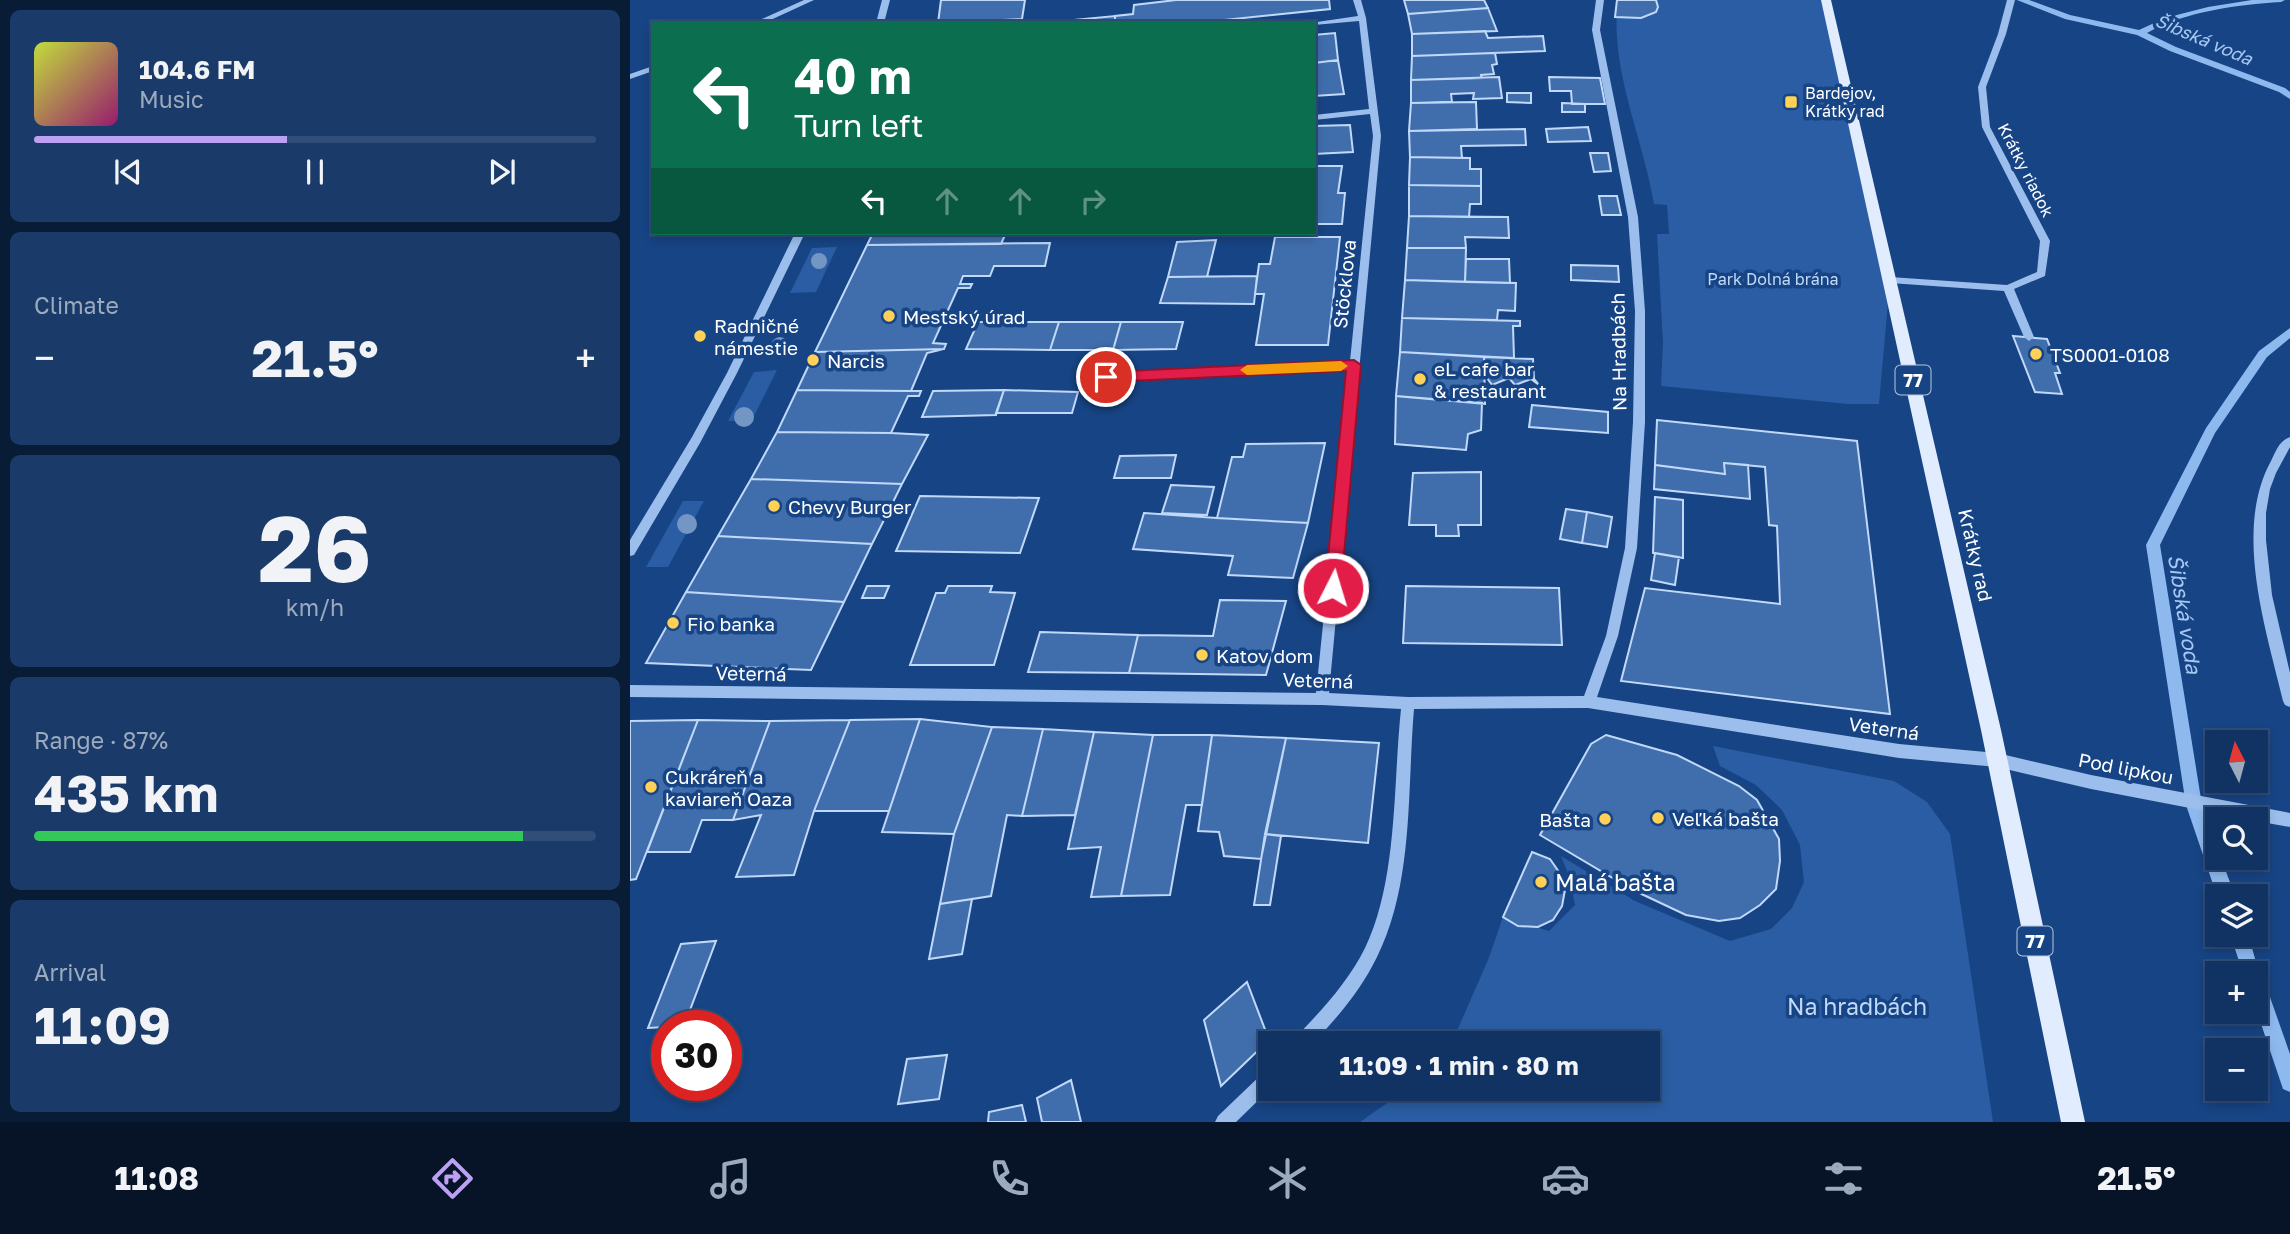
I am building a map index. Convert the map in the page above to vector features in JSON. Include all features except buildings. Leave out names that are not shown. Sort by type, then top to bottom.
[{"type":"main road","name":"Krátky rad","points":[[1826,0],[1997,760],[2073,1122]]},
{"type":"street","points":[[762,21],[810,0]]},
{"type":"street","points":[[881,21],[886,0]]},
{"type":"street","name":"Stöcklova","points":[[1322,699],[1377,136],[1362,18],[1357,0]]},
{"type":"street","name":"Na Hradbách","points":[[1588,702],[1612,635],[1631,548],[1639,422],[1640,312],[1633,217],[1596,30],[1600,0]]},
{"type":"street","name":"Krátky riadok","points":[[1890,280],[2008,288],[2042,274],[2045,241],[2011,180],[1986,127],[1982,87],[2011,0]]},
{"type":"street","points":[[1316,23],[1362,18]]},
{"type":"street","points":[[630,77],[651,69]]},
{"type":"street","points":[[1316,118],[1374,111]]},
{"type":"street","points":[[630,551],[720,396],[799,235]]},
{"type":"street","points":[[2008,288],[2029,337]]},
{"type":"street","points":[[1106,377],[1354,365]]},
{"type":"street","points":[[2290,441],[2284,446],[2264,489],[2260,533],[2264,588],[2290,701]]},
{"type":"street","name":"Veterná","points":[[632,691],[1322,699],[1408,703],[1588,702],[1887,749],[1997,760]]},
{"type":"street","points":[[1312,1031],[1355,982],[1374,946],[1388,908],[1408,703]]},
{"type":"street","name":"Pod lipkou","points":[[1997,760],[2091,782],[2290,820]]},
{"type":"street","points":[[1224,1122],[1258,1089]]},
{"type":"green space","name":"Park Dolná brána","points":[[1618,0],[1826,0],[1890,280],[1879,404],[1848,404],[1661,386],[1663,343],[1657,234],[1669,234],[1667,205],[1654,204],[1628,103],[1618,52]]},
{"type":"green space","points":[[837,247],[816,292],[790,293],[812,248]]},
{"type":"green space","points":[[777,370],[752,420],[728,421],[754,372]]},
{"type":"green space","points":[[683,501],[704,501],[668,567],[646,567]]},
{"type":"green space","name":"Na hradbách","points":[[1713,746],[1894,781],[1927,802],[1950,834],[1993,1122],[1360,1122],[1390,1101],[1660,1101],[1660,1031],[1457,1031],[1488,960],[1503,917],[1549,931],[1575,905],[1569,876],[1561,856],[1635,901],[1730,941],[1771,929],[1792,908],[1804,882],[1800,845],[1782,810],[1756,785],[1720,766]]},
{"type":"waterway","name":"Šibská voda","points":[[2021,0],[2068,17],[2140,33]]},
{"type":"waterway","points":[[2140,33],[2187,14],[2281,0]]},
{"type":"waterway","name":"Šibská voda","points":[[2140,33],[2173,49],[2282,90],[2290,96]]},
{"type":"waterway","name":"Šibská voda","points":[[2222,884],[2194,805],[2153,545],[2210,431],[2263,354],[2290,332]]},
{"type":"waterway","name":"Šibská voda","points":[[2243,947],[2248,961]]},
{"type":"waterway","name":"Šibská voda","points":[[2268,1018],[2290,1082]]},
{"type":"slow traffic","points":[[1247,370],[1341,366]]},
{"type":"place","name":"Bardejov, Krátky rad","points":[[1791,102]]},
{"type":"place","name":"Mestský úrad","points":[[889,316]]},
{"type":"place","name":"Radničné námestie","points":[[700,336]]},
{"type":"place","name":"TS0001-0108","points":[[2036,354]]},
{"type":"place","name":"Narcis","points":[[813,360]]},
{"type":"place","name":"eL cafe bar & restaurant","points":[[1420,379]]},
{"type":"place","name":"Chevy Burger","points":[[774,506]]},
{"type":"place","name":"Fio banka","points":[[673,623]]},
{"type":"place","name":"Katov dom","points":[[1202,655]]},
{"type":"place","name":"Cukráreň a kaviareň Oaza","points":[[651,787]]},
{"type":"place","name":"Veľká bašta","points":[[1658,818]]},
{"type":"place","name":"Bašta","points":[[1605,819]]},
{"type":"place","name":"Malá bašta","points":[[1541,882]]},
{"type":"route","points":[[1106,377],[1354,365],[1333,588]]}]
